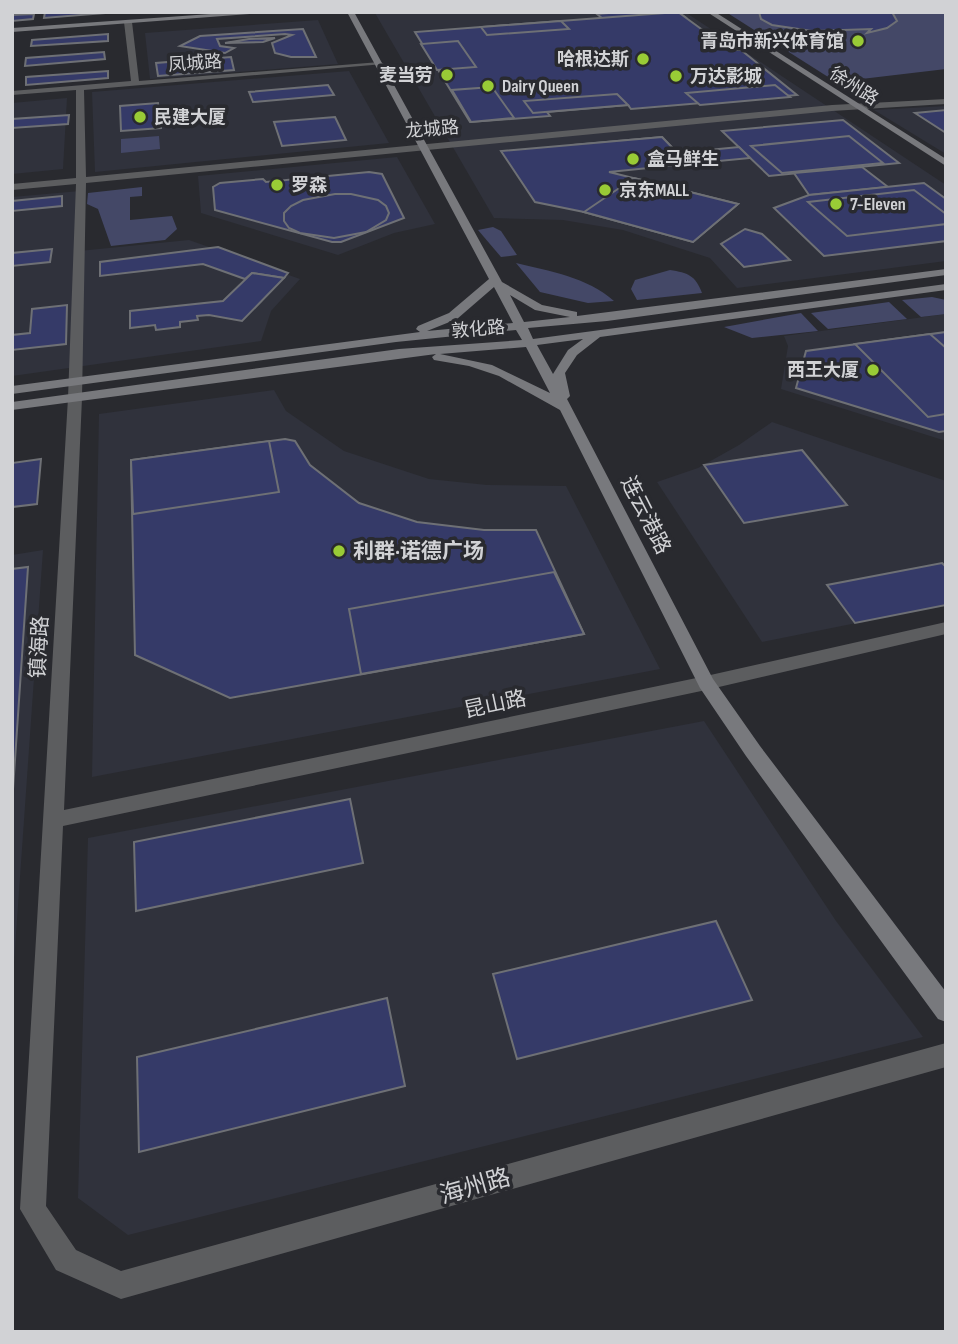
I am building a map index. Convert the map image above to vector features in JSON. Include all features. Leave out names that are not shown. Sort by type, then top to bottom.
[{"type":"main road","points":[[12,30],[273,12]]},
{"type":"main road","name":"连云港路","points":[[350,12],[566,410],[706,683],[753,751],[946,1011]]},
{"type":"main road","name":"徐州路","points":[[710,12],[946,163]]},
{"type":"main road","name":"敦化路","points":[[12,390],[75,391],[399,353],[524,335],[607,317],[946,272]]},
{"type":"main road","points":[[396,338],[453,316],[494,281],[514,296],[539,309],[607,317]]},
{"type":"main road","name":"敦化路","points":[[12,406],[75,391],[396,338],[612,332],[946,287]]},
{"type":"main road","points":[[566,410],[559,373],[572,353],[591,337],[612,332]]},
{"type":"main road","points":[[399,353],[479,364],[519,379],[566,410]]},
{"type":"street","points":[[128,22],[135,83]]},
{"type":"street","name":"凤城路","points":[[12,93],[380,64]]},
{"type":"street","name":"镇海路","points":[[33,1209],[75,391],[81,180],[80,88]]},
{"type":"street","name":"龙城路","points":[[12,187],[856,106],[946,101]]},
{"type":"street","name":"昆山路","points":[[53,820],[706,683],[946,628]]},
{"type":"street","name":"海州路","points":[[33,1209],[66,1260],[121,1285],[946,1055]]},
{"type":"shaded area","points":[[685,12],[946,185],[946,261],[737,288],[710,258],[623,230],[563,220],[494,218],[375,13]]},
{"type":"shaded area","name":"青岛市新兴体育馆","points":[[726,12],[946,12],[946,69],[836,82]]},
{"type":"shaded area","points":[[318,20],[338,64],[150,79],[145,33]]},
{"type":"shaded area","points":[[349,71],[389,143],[95,172],[92,92]]},
{"type":"shaded area","points":[[67,98],[63,169],[12,174],[12,103]]},
{"type":"shaded area","points":[[946,106],[946,154],[874,110]]},
{"type":"shaded area","points":[[159,136],[160,149],[121,153],[121,139]]},
{"type":"shaded area","points":[[397,157],[435,224],[394,233],[338,255],[201,213],[198,176]]},
{"type":"shaded area","points":[[142,187],[142,196],[130,197],[130,220],[172,216],[177,229],[165,240],[111,246],[98,209],[87,204],[88,193]]},
{"type":"shaded area","points":[[80,191],[79,251],[189,240],[300,279],[271,311],[261,341],[12,376],[12,197]]},
{"type":"shaded area","points":[[493,227],[501,231],[517,255],[501,257],[478,230]]},
{"type":"shaded area","points":[[516,263],[580,281],[614,301],[588,303],[540,292]]},
{"type":"shaded area","points":[[670,270],[690,276],[697,282],[702,293],[637,300],[631,289],[635,280]]},
{"type":"shaded area","points":[[932,297],[946,300],[946,314],[921,317],[902,300]]},
{"type":"shaded area","points":[[889,302],[907,319],[828,329],[811,313]]},
{"type":"shaded area","points":[[801,313],[818,331],[752,338],[724,327]]},
{"type":"shaded area","name":"西王大厦","points":[[946,314],[946,441],[781,389],[788,346],[784,336]]},
{"type":"shaded area","points":[[274,390],[286,411],[344,451],[429,479],[487,485],[566,486],[660,669],[92,777],[99,414]]},
{"type":"shaded area","points":[[772,422],[946,481],[946,605],[762,642],[657,482],[698,468],[739,445]]},
{"type":"shaded area","points":[[43,550],[12,991],[12,555]]},
{"type":"shaded area","points":[[704,721],[836,921],[923,1037],[128,1235],[78,1198],[88,838]]},
{"type":"building","points":[[45,12],[118,12],[44,18]]},
{"type":"building","points":[[678,12],[685,17],[608,23],[597,14]]},
{"type":"building","points":[[678,12],[730,50],[741,50],[797,95],[631,109],[628,105],[547,112],[550,116],[470,122],[415,32]]},
{"type":"building","points":[[759,12],[892,12],[897,21],[887,28],[867,33],[871,29],[812,31],[772,25],[761,19]]},
{"type":"building","points":[[34,14],[33,19],[12,21],[12,15]]},
{"type":"building","points":[[561,21],[569,29],[487,35],[481,27]]},
{"type":"building","points":[[303,29],[316,57],[291,57],[275,53],[272,43],[292,35],[285,34],[217,39],[220,46],[234,48],[225,53],[180,46],[200,36]]},
{"type":"building","points":[[108,34],[108,41],[31,46],[32,40]]},
{"type":"building","points":[[275,38],[263,42],[225,43],[249,39]]},
{"type":"building","points":[[458,41],[476,67],[437,70],[421,44]]},
{"type":"building","points":[[104,52],[105,59],[25,66],[26,58]]},
{"type":"building","points":[[231,57],[234,70],[158,76],[156,63]]},
{"type":"building","points":[[108,71],[108,78],[26,85],[26,77]]},
{"type":"building","points":[[328,85],[334,95],[253,102],[249,92]]},
{"type":"building","points":[[775,85],[790,97],[700,105],[686,93]]},
{"type":"building","points":[[492,87],[514,118],[471,122],[452,90]]},
{"type":"building","points":[[617,94],[628,105],[533,113],[524,101]]},
{"type":"building","name":"民建大厦","points":[[158,103],[161,128],[121,131],[120,106]]},
{"type":"building","points":[[946,110],[946,133],[915,113]]},
{"type":"building","points":[[69,115],[68,124],[12,128],[12,119]]},
{"type":"building","points":[[335,117],[346,140],[282,146],[274,122]]},
{"type":"building","points":[[843,120],[899,163],[769,176],[722,131]]},
{"type":"building","points":[[849,136],[883,163],[782,173],[751,146]]},
{"type":"building","points":[[662,137],[684,160],[591,169],[572,145]]},
{"type":"building","name":"京东MALL","points":[[662,137],[688,164],[609,172],[738,204],[693,242],[584,212],[535,202],[501,151]]},
{"type":"building","points":[[739,147],[750,158],[688,164],[677,153]]},
{"type":"building","points":[[862,167],[888,187],[809,195],[794,173]]},
{"type":"building","points":[[369,172],[382,174],[404,218],[341,242],[332,242],[215,210],[213,187],[220,183],[263,179],[266,182]]},
{"type":"building","points":[[634,178],[738,204],[693,242],[584,212]]},
{"type":"building","points":[[924,183],[946,199],[946,241],[824,256],[774,208],[809,195]]},
{"type":"building","points":[[914,190],[946,214],[946,224],[847,236],[808,202]]},
{"type":"building","points":[[351,194],[378,200],[386,206],[389,213],[386,220],[366,232],[334,238],[300,233],[289,228],[284,221],[284,213],[291,206],[303,200]]},
{"type":"building","points":[[62,196],[62,206],[12,211],[12,201]]},
{"type":"building","points":[[745,229],[762,234],[790,260],[744,267],[721,244]]},
{"type":"building","points":[[218,247],[288,273],[284,278],[252,273],[245,279],[203,264],[100,276],[100,262]]},
{"type":"building","points":[[52,249],[50,262],[12,266],[12,253]]},
{"type":"building","points":[[252,273],[284,278],[242,321],[209,315],[197,316],[198,320],[180,322],[180,327],[156,330],[155,325],[130,328],[130,311],[223,301]]},
{"type":"building","points":[[67,305],[66,344],[12,350],[12,335],[30,333],[32,309]]},
{"type":"building","name":"西王大厦","points":[[946,332],[946,431],[939,432],[796,388],[806,351]]},
{"type":"building","points":[[930,334],[946,348],[946,414],[928,417],[855,344]]},
{"type":"building","name":"利群·诺德广场","points":[[285,439],[295,441],[310,465],[359,503],[417,522],[484,530],[536,530],[584,634],[230,698],[135,655],[131,460]]},
{"type":"building","points":[[269,441],[279,492],[133,514],[131,460]]},
{"type":"building","points":[[802,450],[847,505],[744,523],[704,465]]},
{"type":"building","points":[[41,459],[37,504],[12,507],[12,463]]},
{"type":"building","points":[[942,563],[946,567],[946,605],[855,623],[827,585]]},
{"type":"building","points":[[28,567],[12,804],[12,569]]},
{"type":"building","points":[[554,572],[584,634],[361,674],[349,609]]},
{"type":"building","points":[[350,799],[363,863],[136,911],[134,842]]},
{"type":"building","points":[[716,921],[752,1000],[517,1059],[493,974]]},
{"type":"building","points":[[387,998],[405,1086],[139,1152],[137,1057]]},
{"type":"place","name":"青岛市新兴体育馆","points":[[858,41]]},
{"type":"place","name":"哈根达斯","points":[[643,59]]},
{"type":"place","name":"麦当劳","points":[[447,75]]},
{"type":"place","name":"万达影城","points":[[676,76]]},
{"type":"place","name":"Dairy Queen","points":[[488,86]]},
{"type":"place","name":"民建大厦","points":[[140,117]]},
{"type":"place","name":"盒马鲜生","points":[[633,159]]},
{"type":"place","name":"罗森","points":[[277,185]]},
{"type":"place","name":"京东MALL","points":[[605,190]]},
{"type":"place","name":"7-Eleven","points":[[836,204]]},
{"type":"place","name":"西王大厦","points":[[873,370]]},
{"type":"place","name":"利群·诺德广场","points":[[339,551]]}]
